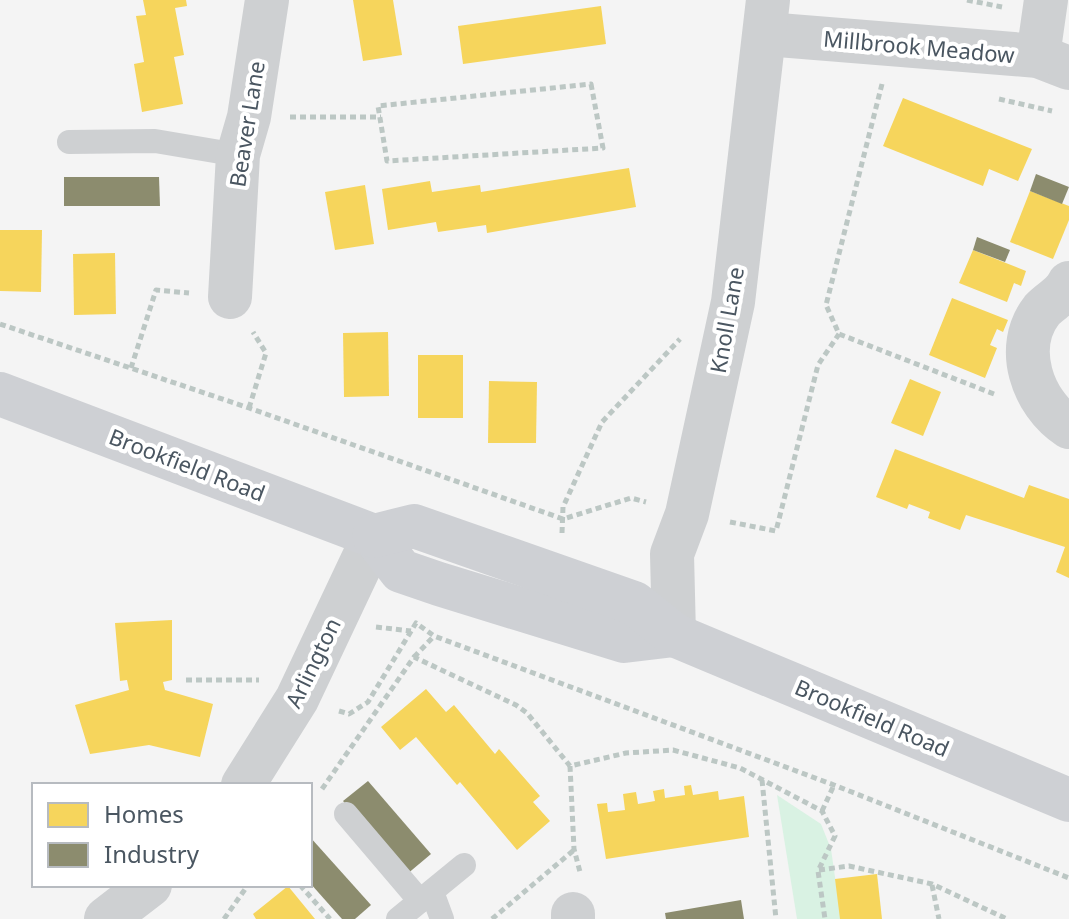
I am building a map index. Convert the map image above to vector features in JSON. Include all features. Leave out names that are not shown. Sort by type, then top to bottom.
[{"type":"main road","name":"Brookfield Road","points":[[0,394],[374,536],[414,526],[634,603],[674,635],[1069,800]]},
{"type":"street","name":"Beaver Lane","points":[[230,297],[244,136],[267,0]]},
{"type":"street","points":[[1046,0],[1053,62]]},
{"type":"street","name":"Millbrook Meadow","points":[[767,17],[886,45],[1053,62]]},
{"type":"street","name":"Knoll Lane","points":[[674,635],[672,554],[687,514],[733,302],[767,17]]},
{"type":"street","points":[[1069,283],[1042,310],[1027,340],[1031,376],[1043,402],[1069,427]]},
{"type":"street","name":"Arlington","points":[[244,783],[297,699],[374,536]]},
{"type":"street","points":[[106,919],[147,887]]},
{"type":"lane","points":[[69,142],[244,136]]},
{"type":"lane","points":[[346,814],[426,897],[442,919]]},
{"type":"lane","points":[[398,919],[464,865]]},
{"type":"path","points":[[886,45],[885,75],[826,305],[839,334],[1021,404],[1038,391]]},
{"type":"path","points":[[591,84],[603,148],[387,161],[381,117],[378,106],[591,84]]},
{"type":"path","points":[[244,136],[381,117]]},
{"type":"path","points":[[131,368],[156,290],[230,297],[266,353],[249,408]]},
{"type":"path","points":[[563,519],[563,507],[602,422],[674,344],[708,314],[733,302]]},
{"type":"path","points":[[0,324],[563,519],[631,498],[687,514],[776,531],[818,365],[839,334]]},
{"type":"path","points":[[186,680],[256,679],[297,699],[349,714],[368,702],[416,623],[434,636],[834,785],[1069,878]]},
{"type":"path","points":[[314,802],[414,657],[434,636]]},
{"type":"path","points":[[414,657],[516,705],[527,713],[570,766],[574,849],[589,900],[573,916]]},
{"type":"path","points":[[570,766],[626,753],[673,750],[740,768],[822,811],[835,836],[818,871],[825,919]]},
{"type":"path","points":[[761,779],[776,919]]},
{"type":"path","points":[[822,811],[834,785]]},
{"type":"path","points":[[492,919],[574,849]]},
{"type":"path","points":[[818,871],[849,866],[932,884],[1007,919]]},
{"type":"path","points":[[932,884],[939,919]]},
{"type":"path","points":[[224,919],[247,887]]},
{"type":"path","points":[[302,887],[330,919]]},
{"type":"green space","points":[[777,795],[821,824],[831,849],[841,919],[797,919]]},
{"type":"building: Homes","points":[[143,0],[186,0],[187,6],[175,8],[184,55],[174,57],[183,104],[142,112],[134,64],[144,62],[136,16],[146,15]]},
{"type":"building: Homes","points":[[353,0],[393,0],[402,55],[363,61]]},
{"type":"building: Homes","points":[[601,6],[606,44],[463,64],[458,26]]},
{"type":"building: Homes","points":[[903,98],[1032,149],[1018,181],[989,169],[983,186],[883,146]]},
{"type":"building: Homes","points":[[629,168],[636,207],[487,233],[486,225],[438,232],[436,222],[388,230],[382,189],[430,181],[432,192],[480,185],[481,192]]},
{"type":"building: Homes","points":[[365,185],[374,244],[335,250],[325,192]]},
{"type":"building: Homes","points":[[1030,191],[1069,206],[1069,220],[1053,259],[1010,242]]},
{"type":"building: Homes","points":[[0,230],[42,230],[41,292],[0,291]]},
{"type":"building: Homes","points":[[973,250],[1026,271],[1021,286],[1014,283],[1007,302],[959,283]]},
{"type":"building: Homes","points":[[115,253],[116,314],[74,315],[73,254]]},
{"type":"building: Homes","points":[[952,298],[1008,320],[1003,332],[997,329],[990,345],[997,348],[985,378],[929,355]]},
{"type":"building: Homes","points":[[388,332],[389,396],[344,397],[343,333]]},
{"type":"building: Homes","points":[[418,355],[463,355],[463,418],[418,418]]},
{"type":"building: Homes","points":[[910,379],[941,392],[923,436],[891,423]]},
{"type":"building: Homes","points":[[489,381],[537,382],[536,443],[488,443]]},
{"type":"building: Homes","points":[[895,449],[1024,498],[1029,485],[1069,499],[1069,578],[1056,572],[1065,547],[966,515],[960,530],[928,518],[930,512],[909,504],[907,509],[876,497]]},
{"type":"building: Homes","points":[[172,620],[172,680],[163,682],[165,690],[213,704],[200,757],[149,745],[90,754],[75,705],[129,690],[127,680],[120,681],[115,623]]},
{"type":"building: Homes","points":[[426,689],[446,712],[454,705],[495,754],[499,749],[540,796],[533,802],[550,821],[517,850],[460,782],[457,785],[416,737],[400,750],[381,727]]},
{"type":"building: Homes","points":[[691,785],[693,795],[718,791],[719,800],[744,796],[749,837],[606,859],[597,804],[607,803],[608,812],[625,810],[623,794],[636,792],[638,804],[655,801],[653,791],[664,789],[665,798],[685,795],[684,786]]},
{"type":"building: Homes","points":[[877,874],[882,919],[840,919],[835,879]]},
{"type":"building: Homes","points":[[289,887],[315,919],[256,919],[253,914]]},
{"type":"building: Industry","points":[[1036,174],[1069,187],[1062,204],[1030,191]]},
{"type":"building: Industry","points":[[64,177],[159,177],[160,206],[64,206]]},
{"type":"building: Industry","points":[[977,237],[1010,250],[1005,262],[973,250]]},
{"type":"building: Industry","points":[[368,781],[431,854],[406,875],[343,801]]},
{"type":"building: Industry","points":[[312,839],[371,905],[355,919],[342,919],[312,885]]},
{"type":"building: Industry","points":[[741,900],[744,919],[666,919],[665,913]]}]
